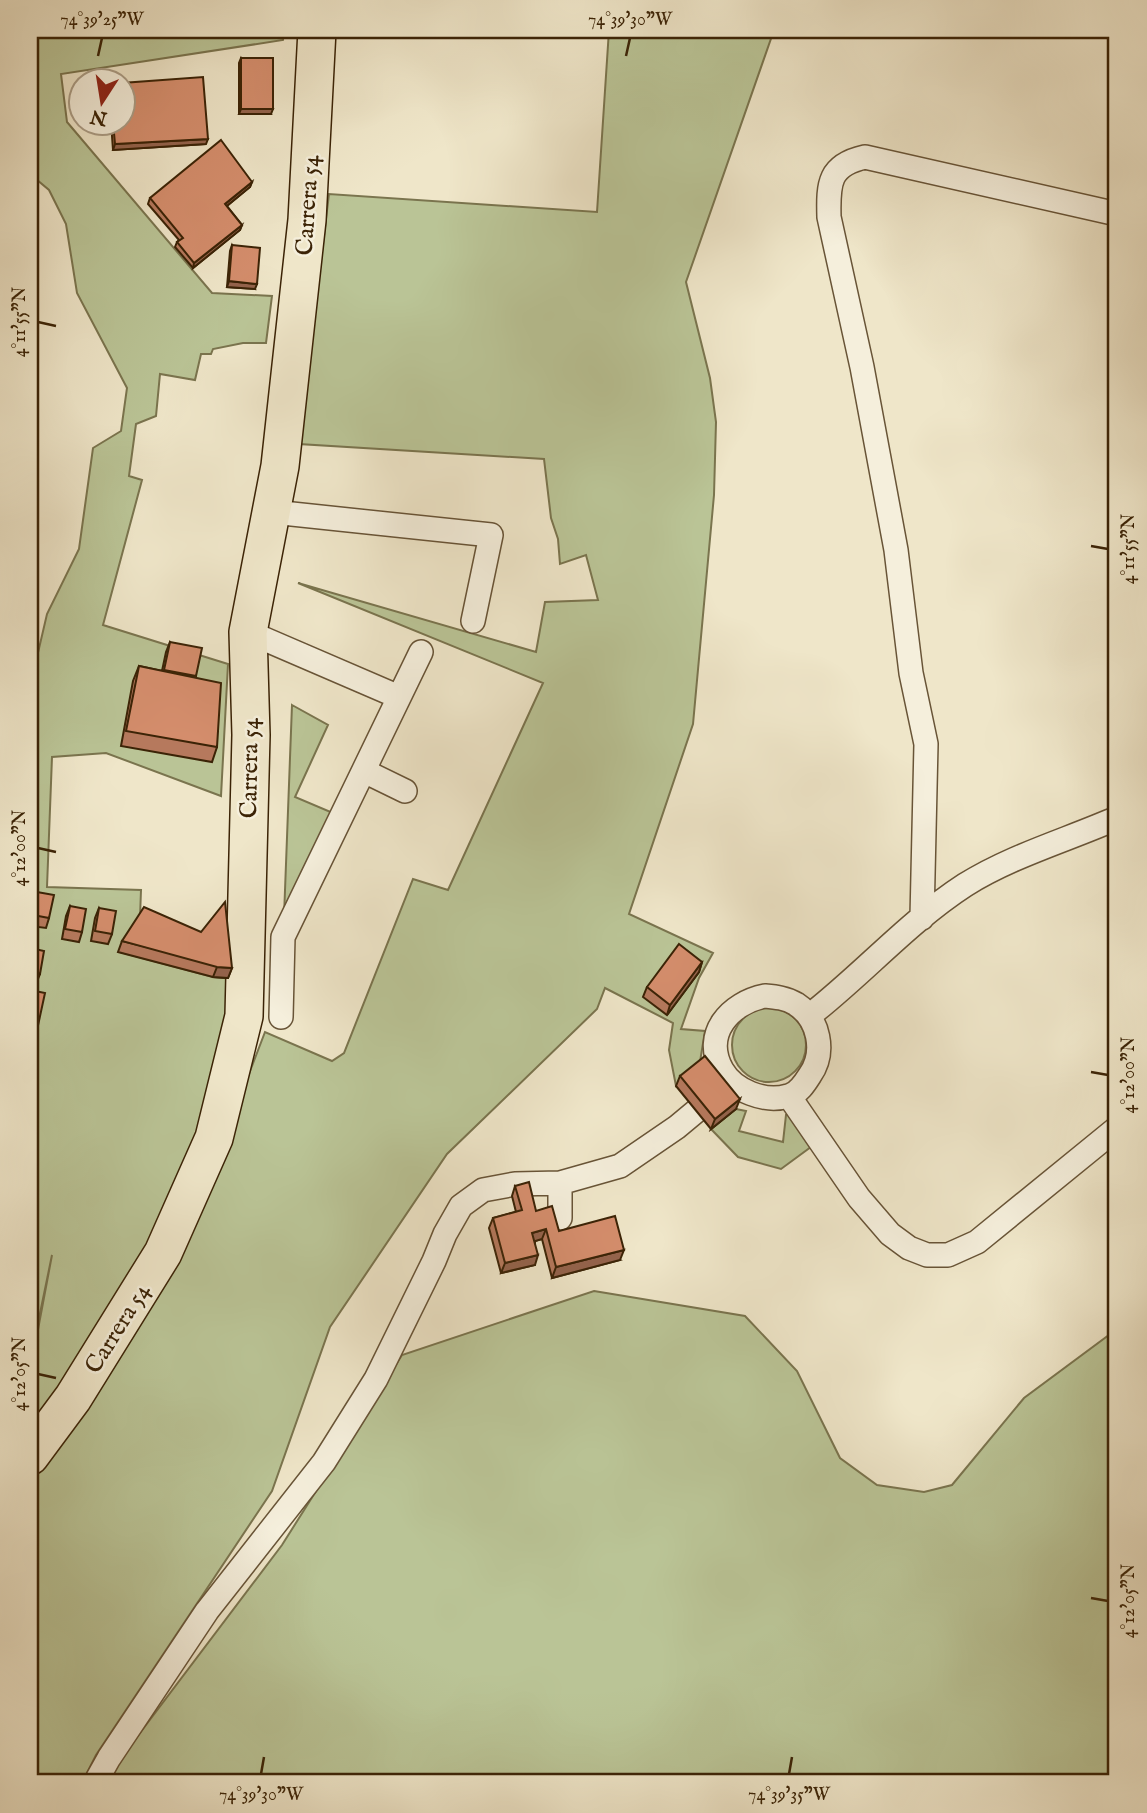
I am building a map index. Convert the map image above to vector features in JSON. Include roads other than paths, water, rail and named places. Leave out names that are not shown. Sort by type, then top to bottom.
[{"type":"main road","name":"Carrera 54","points":[[30,1456],[73,1398],[163,1253],[214,1138],[244,1016],[251,735],[248,632],[281,467],[307,220],[317,30]]},
{"type":"street","points":[[922,918],[926,744],[911,673],[897,550],[862,367],[829,217],[828,194],[834,174],[846,161],[865,157],[1117,214]]},
{"type":"street","points":[[273,512],[491,535],[473,621]]},
{"type":"street","points":[[248,632],[399,697]]},
{"type":"street","points":[[281,1017],[283,937],[421,652]]},
{"type":"street","points":[[364,771],[405,791]]},
{"type":"street","points":[[809,1016],[922,918],[966,885],[1016,860],[1117,818]]},
{"type":"street","points":[[765,996],[782,998],[797,1004],[809,1016],[819,1043],[818,1057],[813,1071],[800,1088],[789,1096],[759,1097],[731,1082],[721,1068],[717,1044],[724,1020],[734,1008],[749,999],[765,996]]},
{"type":"street","points":[[95,1783],[207,1611],[324,1462],[376,1379],[461,1206],[483,1190],[516,1184],[560,1183],[620,1166],[677,1127],[731,1082]]},
{"type":"street","points":[[789,1096],[859,1198],[890,1234],[909,1248],[927,1255],[948,1255],[976,1242],[1117,1128]]},
{"type":"street","points":[[560,1183],[560,1217]]}]
